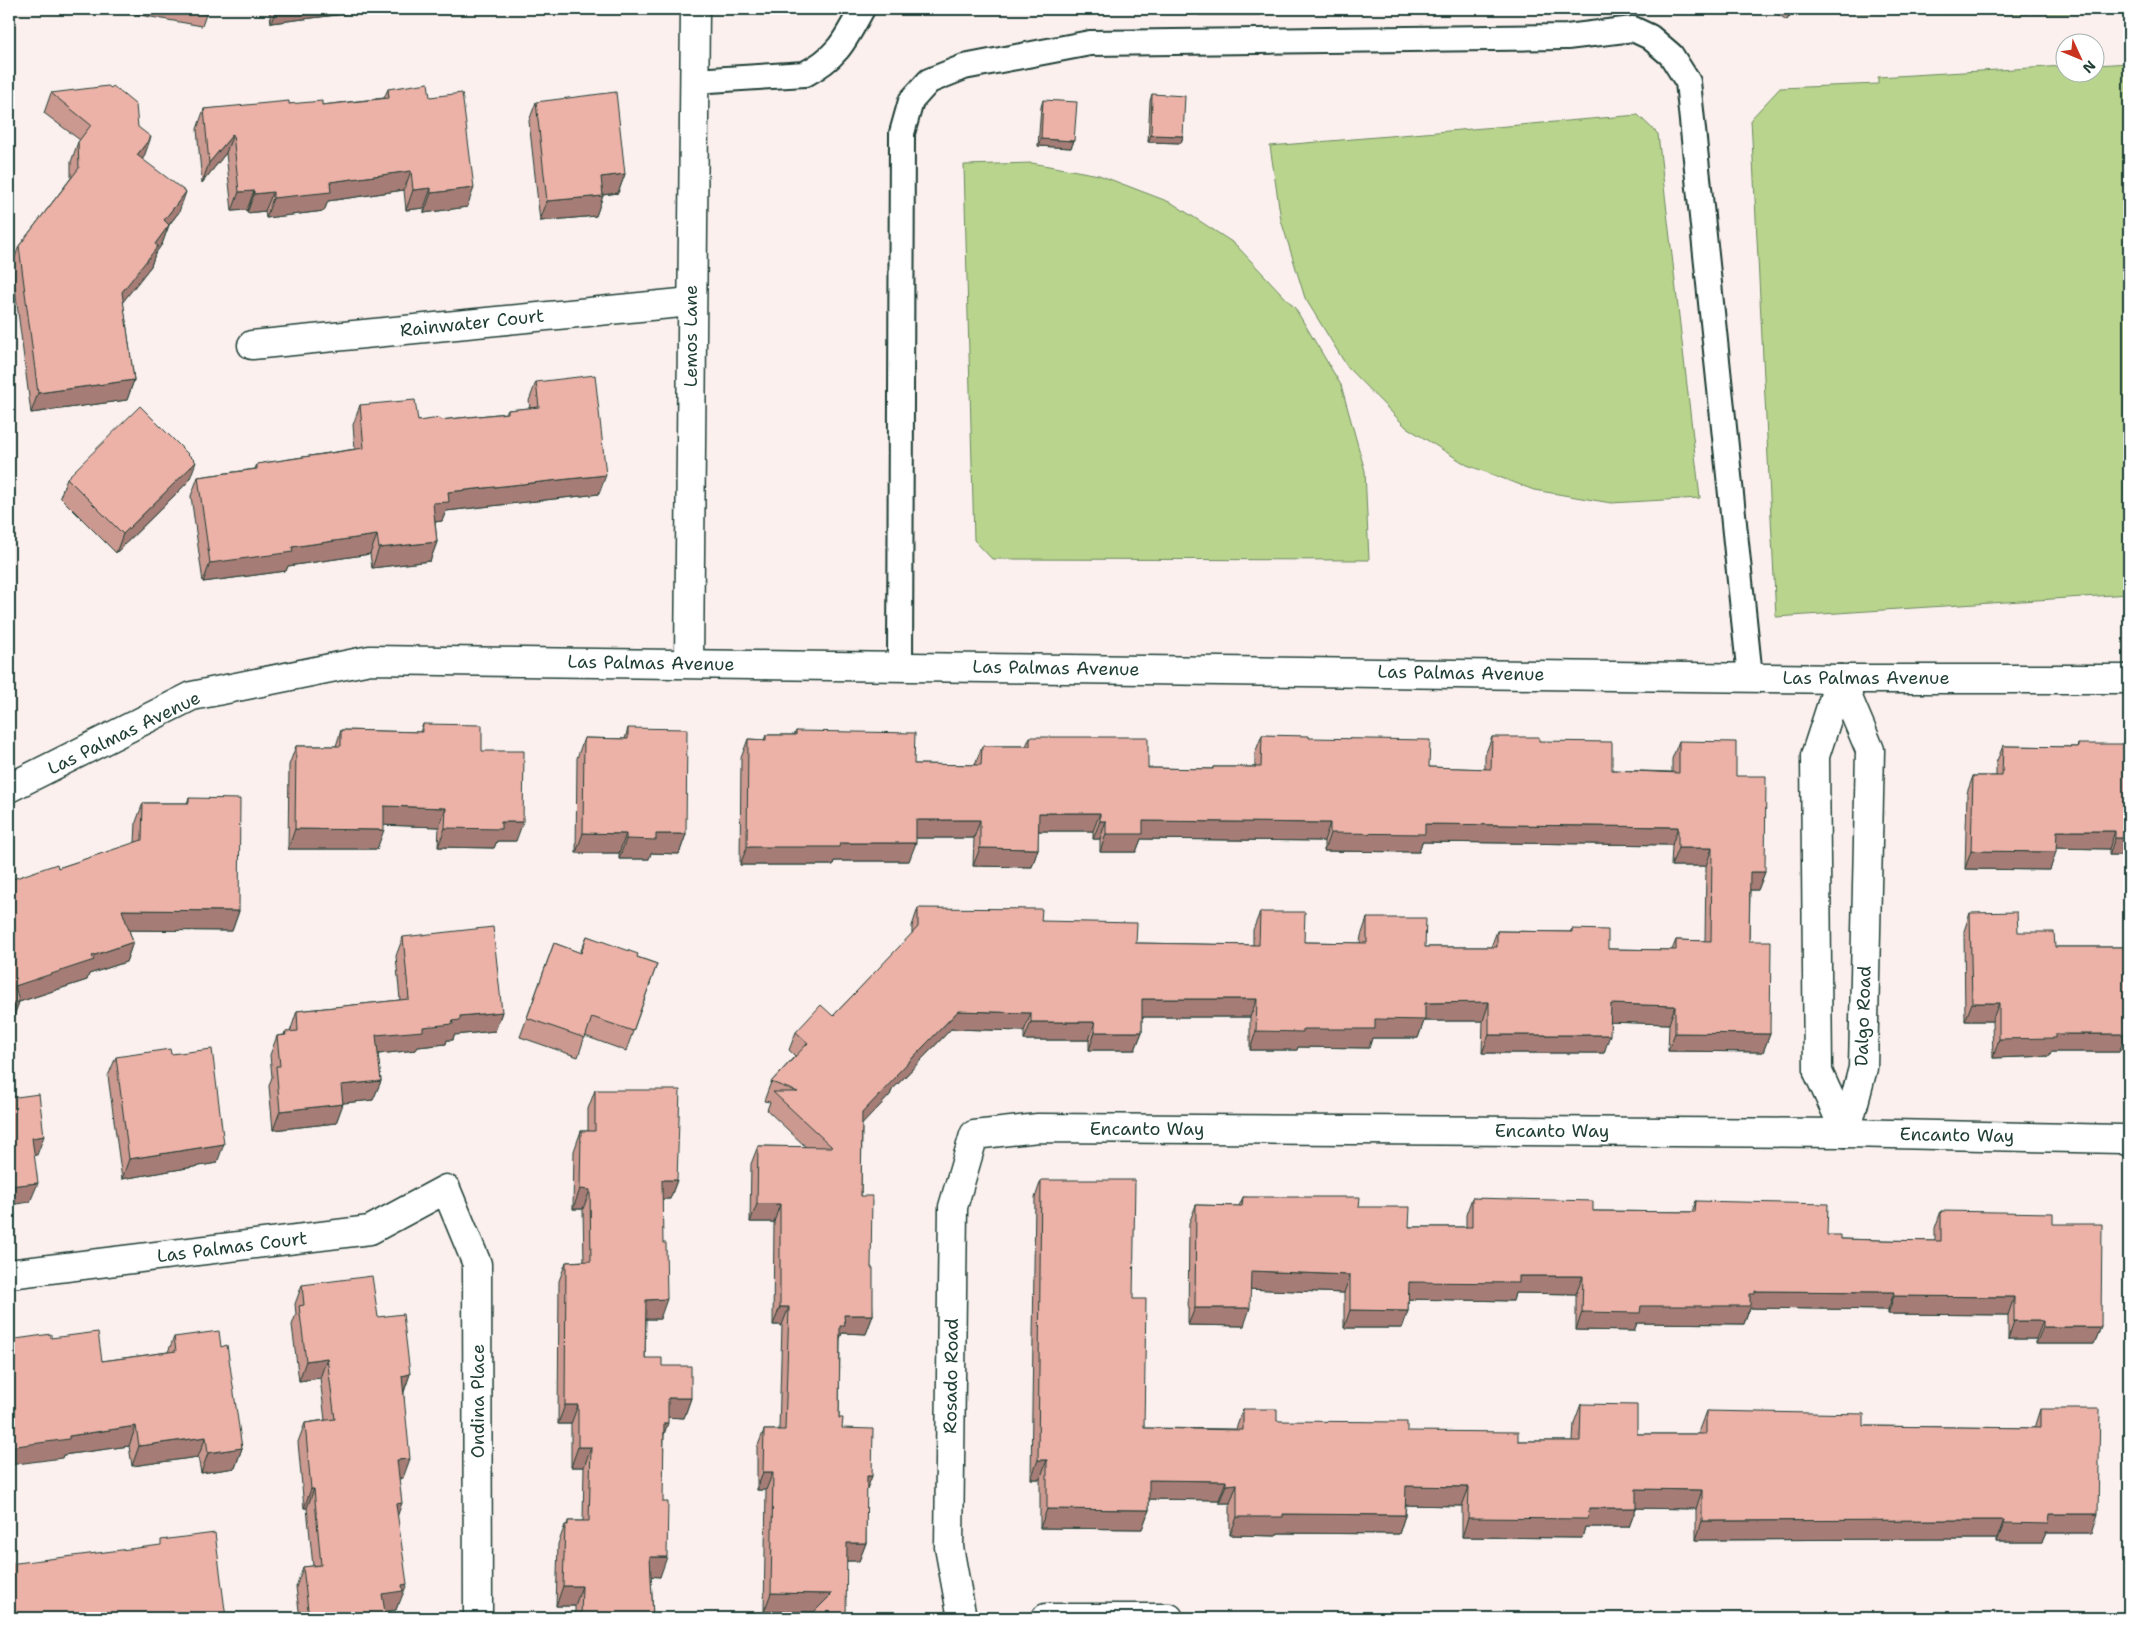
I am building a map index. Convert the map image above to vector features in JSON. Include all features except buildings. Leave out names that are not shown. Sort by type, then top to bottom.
[{"type":"street","name":"Lemos Lane","points":[[689,663],[695,9]]},
{"type":"street","name":"Rainwater Court","points":[[252,345],[691,302]]},
{"type":"street","name":"Las Palmas Avenue","points":[[9,788],[192,696],[370,660],[1840,679],[2129,679]]},
{"type":"street","name":"Dalgo Road","points":[[1840,679],[1870,750],[1863,1068],[1846,1133]]},
{"type":"street","points":[[1840,679],[1815,756],[1818,1072],[1846,1133]]},
{"type":"street","name":"Encanto Way","points":[[974,1135],[1038,1128],[1846,1133],[2121,1139],[2129,1142]]},
{"type":"street","name":"Rosado Road","points":[[962,1618],[949,1547],[952,1206],[974,1135]]},
{"type":"street","name":"Las Palmas Court","points":[[9,1274],[370,1230],[446,1189]]},
{"type":"street","name":"Ondina Place","points":[[446,1189],[477,1264],[478,1618]]},
{"type":"street","points":[[1046,1618],[1169,1618]]},
{"type":"lane","points":[[694,81],[805,74],[819,66],[843,45],[862,9]]},
{"type":"lane","points":[[900,666],[902,133],[911,101],[929,81],[964,67],[1090,43],[1567,37],[1633,29],[1650,37],[1671,55],[1688,82],[1750,677]]},
{"type":"green space","points":[[1845,9],[1935,9],[1935,13],[1845,13]]},
{"type":"green space","points":[[1939,9],[2029,9],[2029,14],[1939,14]]},
{"type":"green space","points":[[2032,9],[2121,9],[2121,14],[2032,14]]},
{"type":"green space","points":[[2129,63],[2129,594],[1776,617],[1751,119],[1780,88],[1878,84],[1878,77],[2056,67],[2056,82],[2106,82],[2106,64]]},
{"type":"green space","points":[[1638,115],[1658,134],[1700,498],[1611,503],[1534,490],[1467,465],[1406,427],[1348,368],[1305,298],[1281,220],[1270,146]]},
{"type":"green space","points":[[1032,163],[1099,175],[1172,203],[1235,244],[1295,308],[1341,385],[1365,471],[1369,560],[992,559],[974,540],[964,165]]}]
